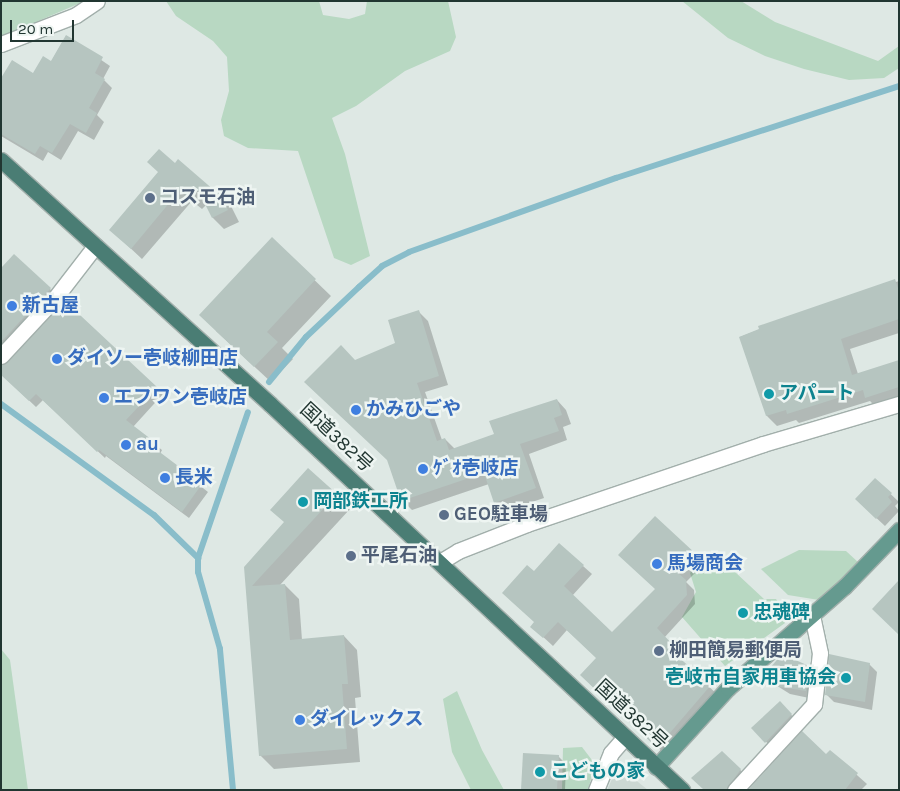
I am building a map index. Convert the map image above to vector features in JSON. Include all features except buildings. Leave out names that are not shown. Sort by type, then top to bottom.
[{"type":"highway","name":"国道382号","points":[[1,160],[440,562],[682,790]]},
{"type":"main road","points":[[656,767],[728,688],[844,586],[899,530]]},
{"type":"street","points":[[1,44],[76,15],[97,1]]},
{"type":"street","points":[[1,356],[55,298],[95,246]]},
{"type":"street","points":[[440,562],[458,551],[527,524],[763,444],[899,404]]},
{"type":"street","points":[[735,790],[814,704],[820,653],[812,614]]},
{"type":"street","points":[[596,790],[611,753],[625,737]]},
{"type":"shaded area","points":[[618,766],[648,790],[607,790]]},
{"type":"green space","points":[[1,1],[85,1],[1,37]]},
{"type":"green space","points":[[166,1],[319,1],[323,15],[349,19],[365,14],[367,1],[448,1],[456,37],[450,51],[405,71],[356,106],[332,118],[345,154],[370,256],[351,265],[334,258],[298,151],[248,148],[224,136],[221,120],[229,91],[227,57],[213,41],[176,16]]},
{"type":"green space","points":[[682,1],[741,1],[775,22],[878,61],[899,46],[899,68],[884,78],[849,80],[804,69],[765,56],[728,38]]},
{"type":"green space","points":[[799,550],[846,551],[859,563],[819,600],[788,595],[761,569]]},
{"type":"green space","points":[[705,557],[735,572],[764,599],[776,599],[785,613],[785,623],[725,666],[682,617],[696,592],[690,573]]},
{"type":"green space","points":[[1,649],[10,660],[28,790],[1,790]]},
{"type":"green space","points":[[457,691],[482,750],[504,790],[471,790],[452,752],[443,699]]},
{"type":"green space","points":[[582,747],[595,764],[588,790],[562,790],[563,748]]},
{"type":"waterway","points":[[269,382],[306,337],[359,287],[382,266],[409,252],[616,178],[899,86]]},
{"type":"waterway","points":[[1,404],[154,515],[198,558]]},
{"type":"waterway","points":[[233,790],[220,649],[198,572],[198,558],[248,412]]},
{"type":"place","name":"コスモ石油","points":[[150,198]]},
{"type":"place","name":"新古屋","points":[[12,306]]},
{"type":"place","name":"ダイソー壱岐柳田店","points":[[57,359]]},
{"type":"place","name":"アパート","points":[[769,394]]},
{"type":"place","name":"エフワン壱岐店","points":[[104,398]]},
{"type":"place","name":"かみひごや","points":[[356,410]]},
{"type":"place","name":"au","points":[[126,445]]},
{"type":"place","name":"ｹﾞｵ壱岐店","points":[[423,469]]},
{"type":"place","name":"長米","points":[[165,478]]},
{"type":"place","name":"岡部鉄工所","points":[[303,502]]},
{"type":"place","name":"GEO駐車場","points":[[444,515]]},
{"type":"place","name":"平尾石油","points":[[351,556]]},
{"type":"place","name":"馬場商会","points":[[657,564]]},
{"type":"place","name":"忠魂碑","points":[[743,613]]},
{"type":"place","name":"柳田簡易郵便局","points":[[659,651]]},
{"type":"place","name":"壱岐市自家用車協会","points":[[846,678]]},
{"type":"place","name":"ダイレックス","points":[[300,720]]},
{"type":"place","name":"こどもの家","points":[[540,772]]}]
